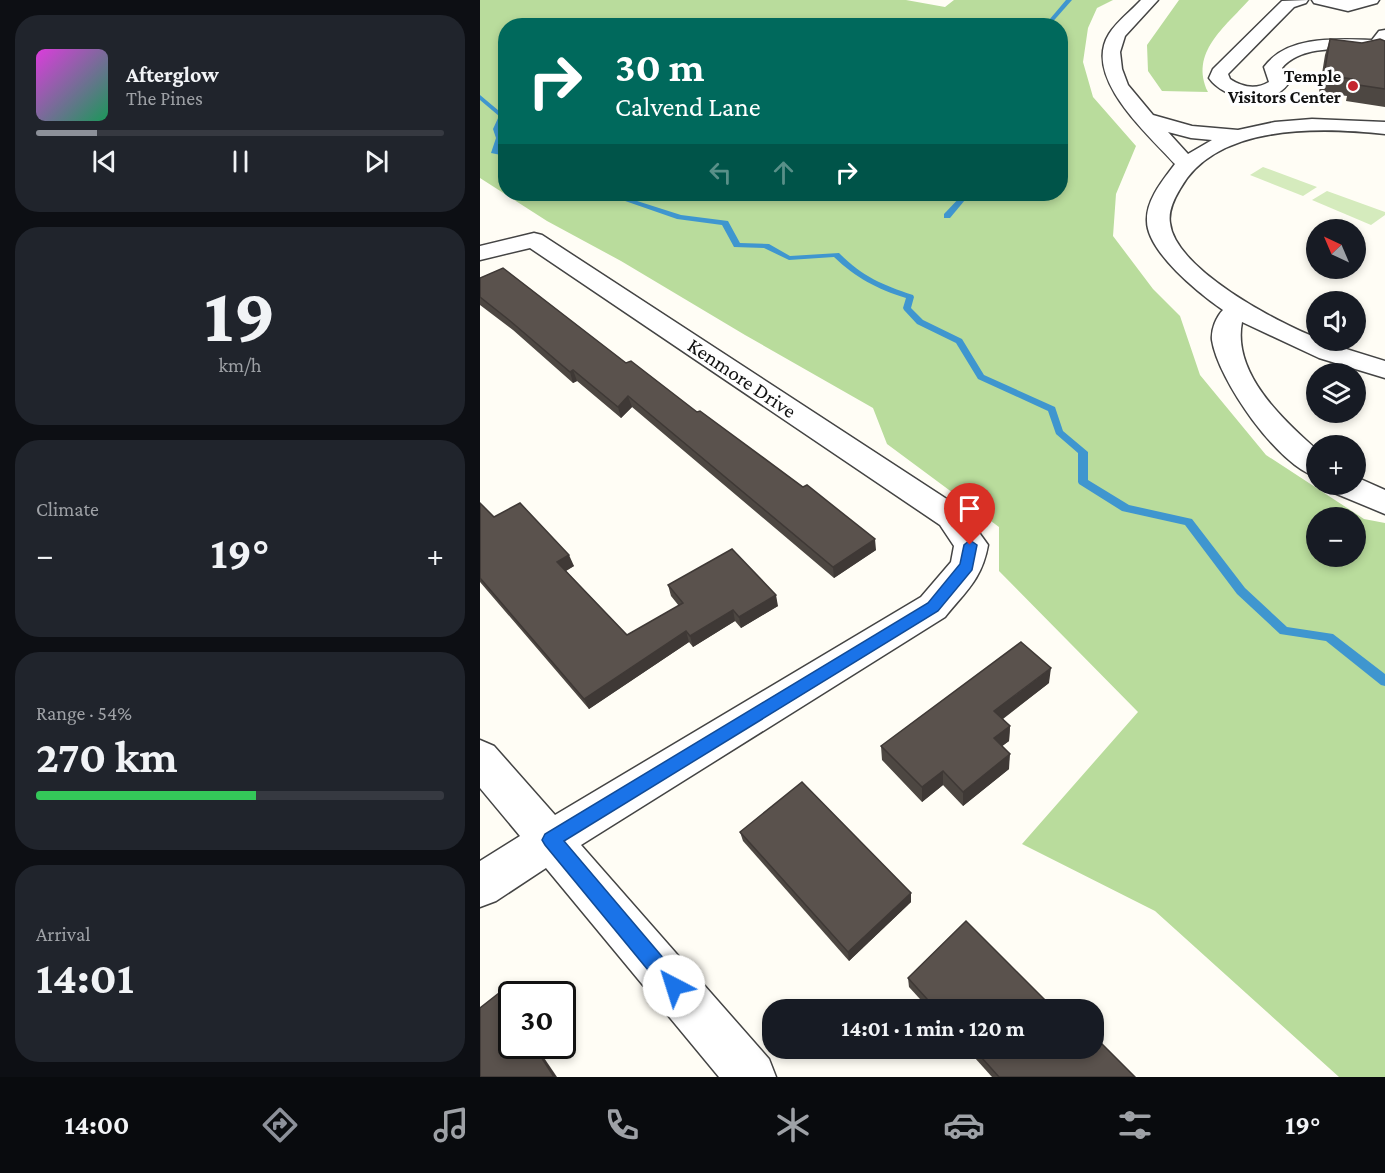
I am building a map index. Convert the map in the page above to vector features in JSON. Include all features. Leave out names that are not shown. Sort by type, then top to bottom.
[{"type":"street","points":[[1150,0],[1117,35],[1111,52],[1113,69],[1119,85],[1132,104],[1186,164]]},
{"type":"street","points":[[1300,0],[1288,4],[1219,73],[1220,82],[1244,91],[1267,91],[1280,84],[1273,67],[1281,58],[1311,47],[1337,44],[1377,45],[1385,35]]},
{"type":"street","points":[[1320,0],[1348,6],[1369,5]]},
{"type":"street","points":[[1148,120],[1191,132],[1237,136],[1288,127],[1329,124],[1385,128]]},
{"type":"street","points":[[1237,136],[1186,164],[1176,177],[1165,199],[1158,221],[1160,232],[1176,258],[1212,291],[1239,309],[1327,352],[1385,370]]},
{"type":"street","name":"Kenmore Drive","points":[[480,253],[534,240],[951,517],[970,545],[967,566],[933,607],[551,840]]},
{"type":"street","points":[[1239,309],[1229,319],[1225,339],[1242,383],[1276,430],[1306,457]]},
{"type":"street","points":[[1366,494],[1385,502]]},
{"type":"street","points":[[480,758],[750,1077]]},
{"type":"street","points":[[480,886],[551,840]]},
{"type":"green space","points":[[480,0],[906,0],[945,7],[954,0],[1113,0],[1097,8],[1088,28],[1083,62],[1093,97],[1136,146],[1116,194],[1113,236],[1153,289],[1180,316],[1200,375],[1266,455],[1306,481],[1306,495],[1327,495],[1346,507],[1306,507],[1306,567],[1366,567],[1366,519],[1385,523],[1385,1077],[1339,1077],[1155,911],[1022,844],[1138,712],[999,571],[999,527],[887,444],[873,408],[516,201],[1068,201],[1068,18],[498,18],[498,190],[480,178]]},
{"type":"green space","points":[[1179,0],[1249,0],[1220,31],[1206,53],[1203,78],[1208,92],[1162,91],[1148,71],[1147,45]]},
{"type":"green space","points":[[1263,167],[1317,187],[1303,196],[1250,175]]},
{"type":"green space","points":[[1327,191],[1385,212],[1385,215],[1371,225],[1366,223],[1366,219],[1357,219],[1312,200]]},
{"type":"building","points":[[1330,39],[1362,43],[1380,39],[1385,41],[1385,89],[1352,84],[1352,79],[1324,75]]},
{"type":"building","points":[[503,268],[626,363],[631,361],[697,412],[700,411],[803,487],[807,485],[875,539],[833,567],[628,396],[618,407],[573,370],[570,372],[480,297],[480,278]]},
{"type":"building","points":[[480,503],[494,517],[520,503],[569,555],[557,562],[627,635],[683,603],[668,585],[732,549],[776,595],[739,617],[733,610],[690,636],[686,631],[584,699],[480,578]]},
{"type":"building","points":[[1021,642],[1051,668],[994,711],[1010,726],[994,738],[1010,754],[963,792],[943,771],[922,787],[881,746]]},
{"type":"building","points":[[802,782],[911,893],[848,952],[740,832]]},
{"type":"building","points":[[966,921],[1044,999],[927,999],[908,978]]},
{"type":"building","points":[[498,994],[498,1059],[542,1059],[554,1077],[480,1077],[480,1008]]},
{"type":"building","points":[[1104,1046],[1135,1077],[999,1077],[983,1059],[1104,1059]]},
{"type":"waterway","points":[[1053,18],[1069,0]]},
{"type":"waterway","points":[[480,97],[498,113]]},
{"type":"waterway","points":[[498,125],[496,129],[498,135]]},
{"type":"waterway","points":[[498,141],[494,153],[498,153]]},
{"type":"waterway","points":[[631,201],[680,217],[725,223],[737,245],[766,246],[789,258],[836,255],[870,282],[910,297],[907,308],[920,322],[959,341],[981,377],[1052,409],[1059,432],[1083,452],[1083,482],[1126,508],[1188,522],[1241,591],[1284,631],[1329,637],[1385,681]]},
{"type":"waterway","points":[[947,216],[960,201]]},
{"type":"place","name":"Temple Visitors Center","points":[[1353,86]]},
{"type":"route","points":[[674,986],[551,840],[933,607],[967,566],[970,545]]}]
